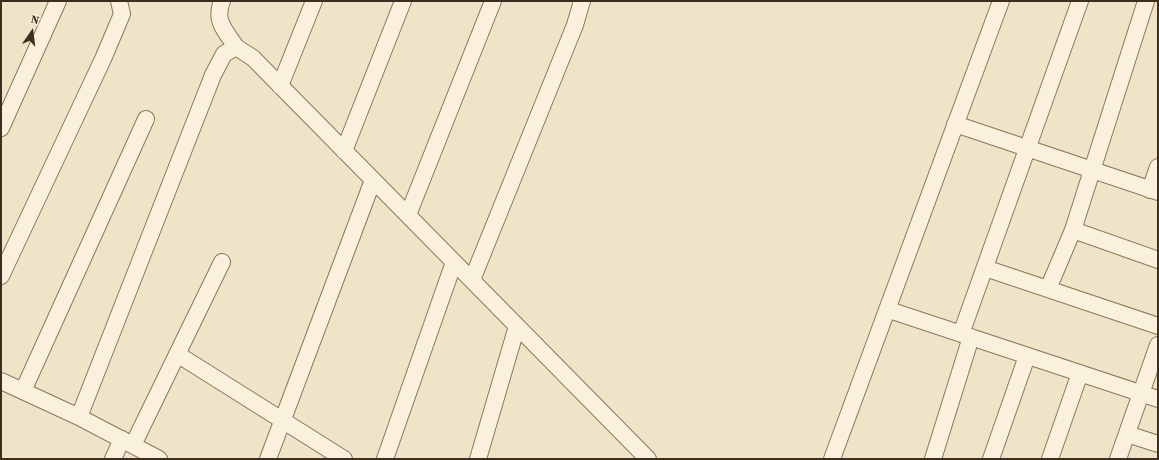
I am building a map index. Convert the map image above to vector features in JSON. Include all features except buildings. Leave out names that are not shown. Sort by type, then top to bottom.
[{"type":"street","points":[[1,128],[58,1]]},
{"type":"street","points":[[1,276],[103,59],[122,14],[119,1]]},
{"type":"street","points":[[222,1],[218,9],[218,20],[236,47],[254,58],[648,459]]},
{"type":"street","points":[[280,86],[314,1]]},
{"type":"street","points":[[344,151],[403,1]]},
{"type":"street","points":[[408,215],[493,1]]},
{"type":"street","points":[[472,280],[576,25],[582,1]]},
{"type":"street","points":[[832,459],[889,310],[955,124],[1001,1]]},
{"type":"street","points":[[933,459],[985,268],[1080,1]]},
{"type":"street","points":[[1048,289],[1072,230],[1146,1]]},
{"type":"street","points":[[79,417],[213,75],[224,54],[236,47]]},
{"type":"street","points":[[23,391],[146,119]]},
{"type":"street","points":[[955,124],[1154,191],[1158,167]]},
{"type":"street","points":[[268,459],[284,422],[373,180]]},
{"type":"street","points":[[1072,230],[1158,260]]},
{"type":"street","points":[[113,459],[128,442],[177,354],[222,262]]},
{"type":"street","points":[[385,459],[454,262]]},
{"type":"street","points":[[985,268],[1158,326]]},
{"type":"street","points":[[889,310],[1158,399]]},
{"type":"street","points":[[478,459],[517,326]]},
{"type":"street","points":[[1118,459],[1158,345]]},
{"type":"street","points":[[177,354],[344,459]]},
{"type":"street","points":[[991,459],[1027,356]]},
{"type":"street","points":[[1050,459],[1080,373]]},
{"type":"street","points":[[1,381],[79,417],[159,459]]},
{"type":"street","points":[[1127,434],[1158,444]]}]
